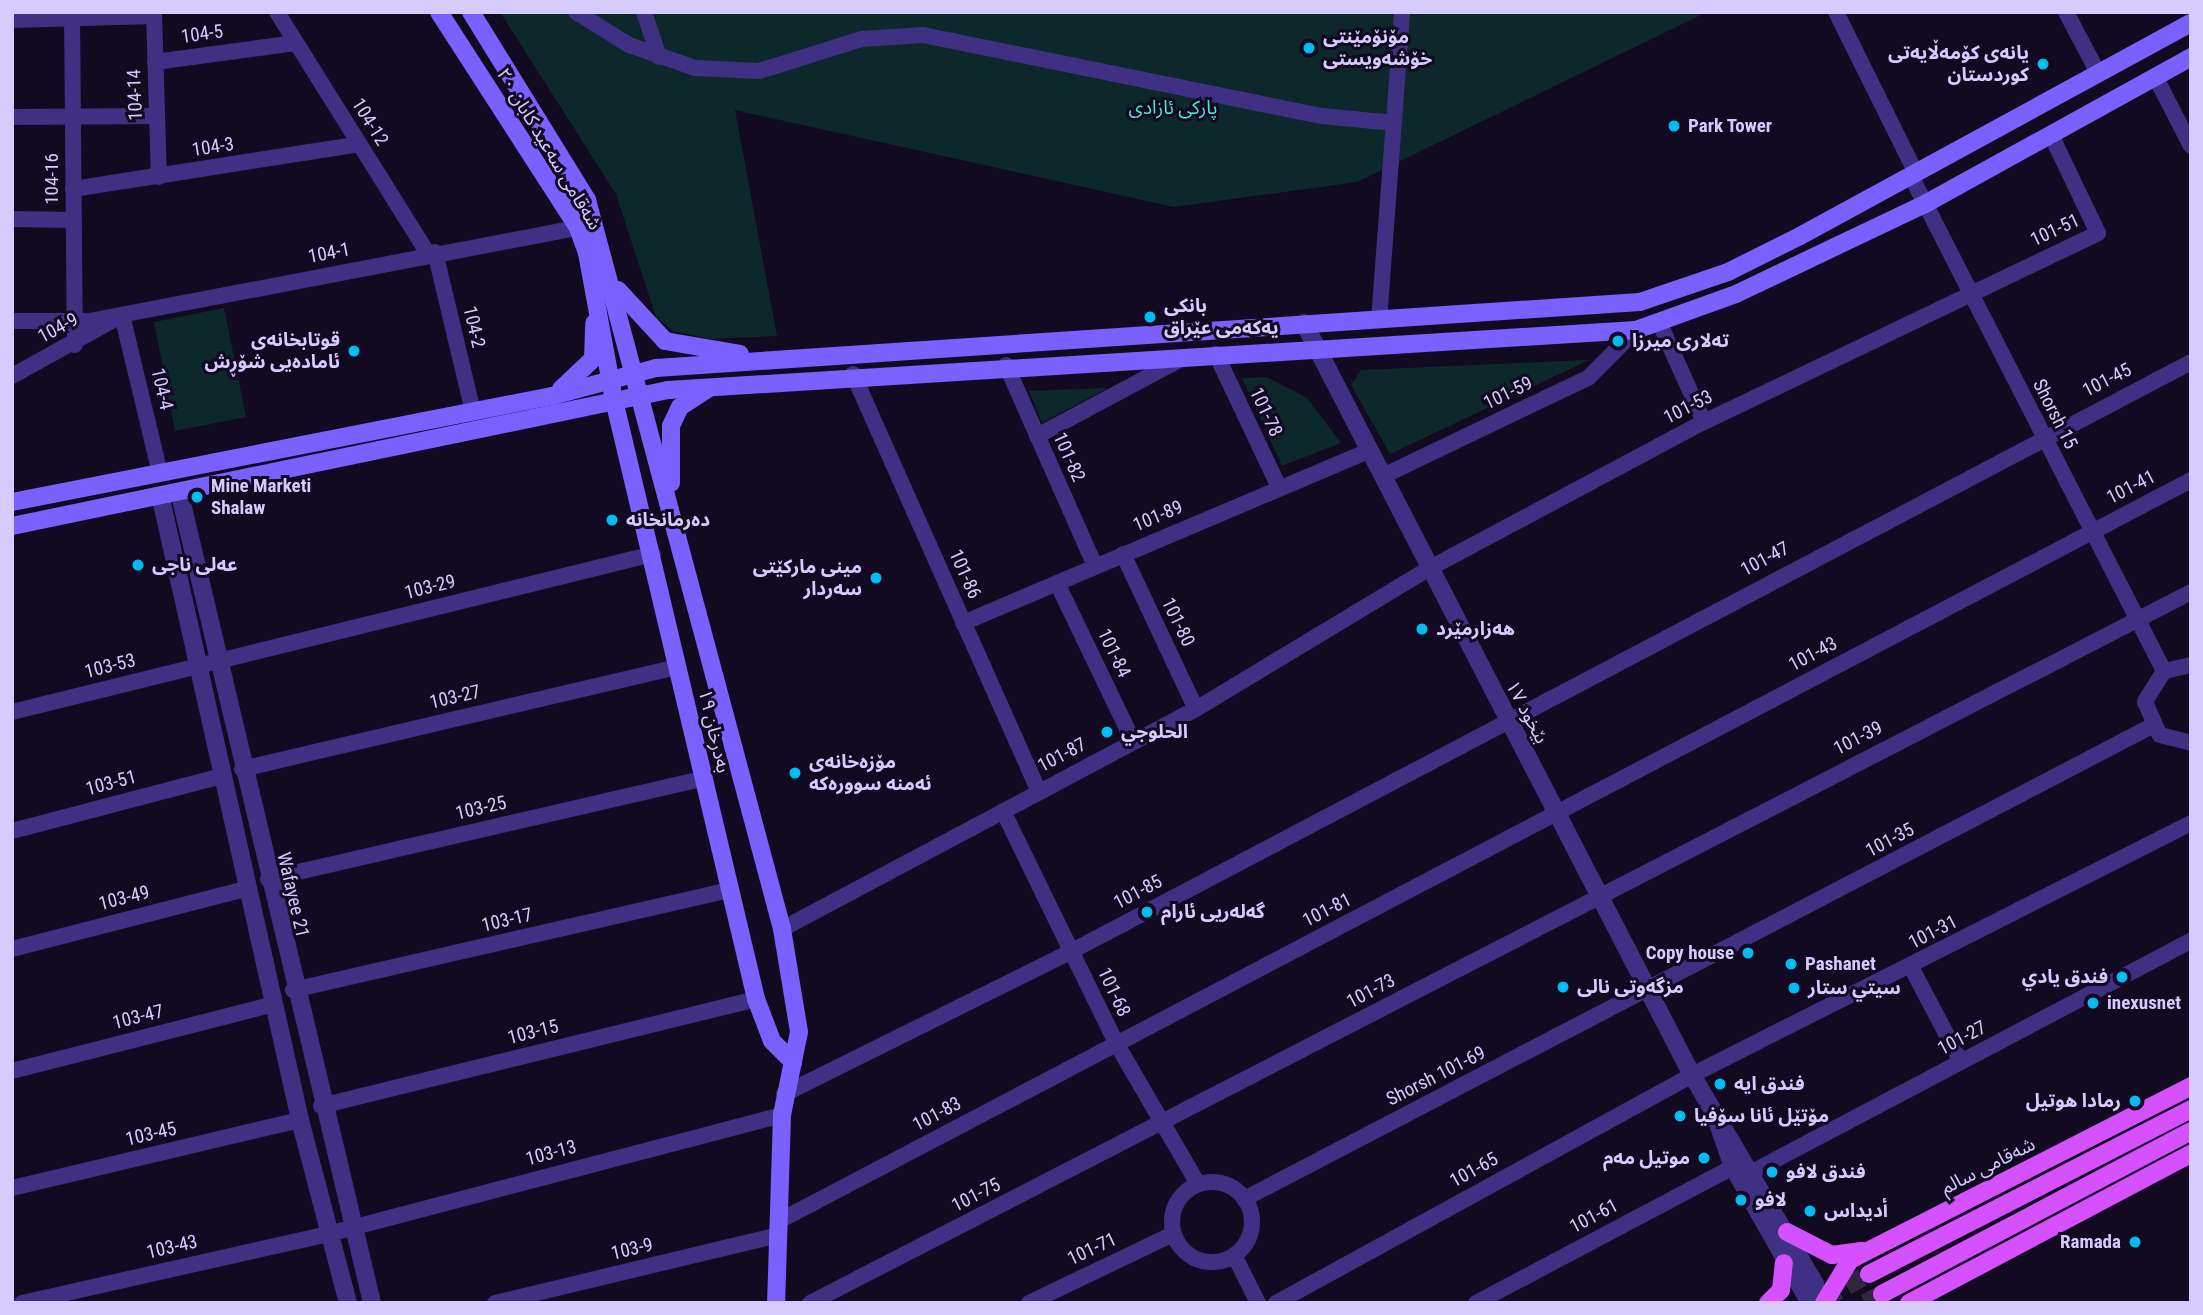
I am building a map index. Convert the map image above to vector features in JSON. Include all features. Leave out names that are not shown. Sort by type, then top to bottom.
[{"type":"main road","name":"شەقامی سەعید کابان ٢٠","points":[[439,12],[578,228],[591,267],[614,376],[614,400]]},
{"type":"main road","name":"شەقامی سەعید کابان ٢٠","points":[[471,12],[587,200],[612,282],[640,395]]},
{"type":"main road","points":[[12,502],[552,396],[635,372],[782,359],[1304,323],[1595,309],[1672,294],[1728,272],[2191,23]]},
{"type":"main road","points":[[12,526],[161,499],[538,420],[640,395],[853,374],[1636,330],[1660,324],[1925,204],[2191,57]]},
{"type":"main road","points":[[552,396],[593,359],[591,267]]},
{"type":"main road","points":[[612,282],[665,341],[782,359]]},
{"type":"main road","points":[[671,514],[671,426],[688,399],[724,385]]},
{"type":"main road","name":"بەدرخان ١٩","points":[[640,395],[782,929],[799,1017],[782,1115],[776,1303]]},
{"type":"main road","name":"بەدرخان ١٩","points":[[614,400],[653,554],[756,999],[769,1034],[793,1062]]},
{"type":"main road","points":[[538,420],[607,418],[627,447]]},
{"type":"main road","name":"شەقامی سالم","points":[[1824,1303],[1838,1273],[1869,1250],[2191,1086]]},
{"type":"main road","points":[[1869,1274],[2191,1109]]},
{"type":"main road","points":[[1882,1294],[2191,1131]]},
{"type":"main road","points":[[1913,1302],[2191,1154]]},
{"type":"main road","points":[[1787,1232],[1832,1255],[1869,1250]]},
{"type":"main road","points":[[1768,1303],[1781,1290],[1784,1263]]},
{"type":"main road","points":[[1838,1273],[1841,1303]]},
{"type":"street","name":"104-12","points":[[277,12],[359,144],[432,253]]},
{"type":"street","points":[[576,12],[659,57],[708,69],[759,71],[862,39],[923,35],[1322,116],[1394,122]]},
{"type":"street","points":[[644,12],[659,57]]},
{"type":"street","points":[[1379,320],[1402,12]]},
{"type":"street","name":"Shorsh 15","points":[[1836,12],[1914,174],[1925,204],[2135,620],[2164,670]]},
{"type":"street","points":[[2066,12],[2098,73]]},
{"type":"street","points":[[12,20],[154,14]]},
{"type":"street","name":"104-14","points":[[154,14],[159,177]]},
{"type":"street","name":"104-16","points":[[72,16],[73,220],[82,322],[75,345]]},
{"type":"street","name":"104-5","points":[[155,62],[296,43]]},
{"type":"street","points":[[2156,78],[2191,146]]},
{"type":"street","points":[[12,117],[157,116]]},
{"type":"street","name":"101-51","points":[[1970,294],[2098,233],[2050,135]]},
{"type":"street","name":"104-3","points":[[73,189],[359,144]]},
{"type":"street","points":[[12,219],[73,220]]},
{"type":"street","name":"104-1","points":[[12,321],[82,322],[432,253],[578,228]]},
{"type":"street","name":"104-2","points":[[432,253],[472,411]]},
{"type":"street","name":"101-53","points":[[1430,568],[1704,422],[1970,294]]},
{"type":"street","name":"104-9","points":[[12,376],[75,345],[122,315]]},
{"type":"street","name":"104-4","points":[[122,315],[160,473]]},
{"type":"street","name":"بێخود ١٧","points":[[1304,323],[1716,1118]]},
{"type":"street","points":[[1660,324],[1704,422]]},
{"type":"street","name":"101-59","points":[[1383,476],[1588,378],[1636,330]]},
{"type":"street","name":"101-78","points":[[1216,354],[1279,487]]},
{"type":"street","points":[[1037,436],[1188,355]]},
{"type":"street","name":"101-45","points":[[2043,436],[2191,362]]},
{"type":"street","name":"101-82","points":[[1006,365],[1095,566]]},
{"type":"street","name":"101-86","points":[[853,374],[1039,791]]},
{"type":"street","name":"101-47","points":[[1508,720],[2043,436]]},
{"type":"street","name":"101-89","points":[[963,623],[1370,450]]},
{"type":"street","name":"101-41","points":[[2090,531],[2191,480]]},
{"type":"street","name":"Wafayee 21","points":[[180,495],[293,990],[372,1303]]},
{"type":"street","points":[[161,499],[246,889],[300,1120],[332,1233],[348,1303]]},
{"type":"street","name":"101-43","points":[[1557,814],[2090,531]]},
{"type":"street","name":"103-29","points":[[218,661],[653,554]]},
{"type":"street","name":"101-80","points":[[1123,554],[1196,709]]},
{"type":"street","name":"101-87","points":[[782,929],[1196,709],[1430,568]]},
{"type":"street","name":"101-84","points":[[1056,583],[1133,741]]},
{"type":"street","name":"101-39","points":[[1599,894],[2191,592]]},
{"type":"street","name":"103-53","points":[[12,712],[218,661]]},
{"type":"street","points":[[2191,665],[2164,670],[2145,702],[2152,726],[2169,740],[2191,743]]},
{"type":"street","name":"103-27","points":[[242,769],[678,667]]},
{"type":"street","name":"101-85","points":[[784,1094],[1072,951],[1508,720]]},
{"type":"street","name":"101-35","points":[[1648,991],[2152,726]]},
{"type":"street","name":"103-51","points":[[12,831],[221,776]]},
{"type":"street","name":"103-25","points":[[268,879],[704,778]]},
{"type":"street","name":"101-68","points":[[1003,811],[1116,1043],[1161,1125],[1198,1184]]},
{"type":"street","name":"101-81","points":[[1116,1043],[1557,814]]},
{"type":"street","name":"101-31","points":[[1692,1075],[1911,967],[2191,823]]},
{"type":"street","name":"103-49","points":[[12,949],[246,889]]},
{"type":"street","name":"103-17","points":[[293,990],[731,890]]},
{"type":"street","name":"101-73","points":[[1161,1125],[1599,894]]},
{"type":"street","name":"101-27","points":[[1754,1171],[2191,941]]},
{"type":"street","points":[[1911,967],[1961,1062]]},
{"type":"street","name":"Shorsh 101-69","points":[[1244,1199],[1648,991]]},
{"type":"street","name":"103-15","points":[[321,1106],[756,999]]},
{"type":"street","name":"103-47","points":[[12,1071],[274,1003]]},
{"type":"street","name":"101-83","points":[[779,1228],[1116,1043]]},
{"type":"street","name":"101-65","points":[[1276,1303],[1692,1075]]},
{"type":"street","name":"103-13","points":[[332,1233],[782,1115]]},
{"type":"street","points":[[1716,1118],[1754,1171],[1787,1232],[1806,1294]]},
{"type":"street","points":[[1716,1118],[1733,1167],[1784,1263],[1806,1294],[1817,1303]]},
{"type":"street","name":"103-45","points":[[12,1188],[300,1120]]},
{"type":"street","name":"101-75","points":[[810,1303],[1161,1125]]},
{"type":"street","name":"101-61","points":[[1476,1303],[1733,1167]]},
{"type":"street","points":[[1198,1184],[1223,1184],[1244,1199],[1252,1223],[1234,1255],[1199,1260],[1174,1234],[1179,1199],[1198,1184]]},
{"type":"street","name":"103-9","points":[[495,1303],[779,1228]]},
{"type":"street","name":"103-43","points":[[22,1303],[332,1233]]},
{"type":"street","name":"101-71","points":[[1029,1303],[1174,1234]]},
{"type":"street","points":[[1234,1255],[1258,1303]]},
{"type":"green space","name":"پارکی ئازادی","points":[[500,12],[1707,12],[1357,182],[1174,207],[735,110],[777,336],[710,339],[673,331],[656,317],[616,194]]},
{"type":"green space","points":[[224,308],[246,417],[175,431],[154,322]]},
{"type":"green space","points":[[1589,360],[1390,454],[1351,385],[1361,370]]},
{"type":"green space","points":[[1267,377],[1307,398],[1341,443],[1282,466],[1242,378]]},
{"type":"green space","points":[[1108,388],[1042,423],[1029,391]]},
{"type":"tunnel","points":[[1823,1299],[1869,1274]]},
{"type":"tunnel","points":[[1865,1303],[1882,1294]]},
{"type":"place","name":"مۆنۆمێنتی خۆشەویستی","points":[[1309,48]]},
{"type":"place","name":"یانەی کۆمەڵایەتی کوردستان","points":[[2043,64]]},
{"type":"place","name":"Park Tower","points":[[1674,126]]},
{"type":"place","name":"بانکی یەکەمی عێراق","points":[[1150,317]]},
{"type":"place","name":"تەلاری میرزا","points":[[1618,341]]},
{"type":"place","name":"قوتابخانەی ئامادەیی شۆڕش","points":[[354,351]]},
{"type":"place","name":"Mine Marketi Shalaw","points":[[197,497]]},
{"type":"place","name":"دەرمانخانە","points":[[612,520]]},
{"type":"place","name":"عەلی ناجی","points":[[138,565]]},
{"type":"place","name":"مینی مارکێتی سەردار","points":[[876,578]]},
{"type":"place","name":"هەزارمێرد","points":[[1422,629]]},
{"type":"place","name":"الحلوجي","points":[[1107,732]]},
{"type":"place","name":"مۆزەخانەی ئەمنە سوورەکە","points":[[795,773]]},
{"type":"place","name":"گەلەریی ئارام","points":[[1147,912]]},
{"type":"place","name":"Copy house","points":[[1748,953]]},
{"type":"place","name":"Pashanet","points":[[1791,964]]},
{"type":"place","name":"فندق يادي","points":[[2122,977]]},
{"type":"place","name":"مزگەوتی نالی","points":[[1563,987]]},
{"type":"place","name":"سيتي ستار","points":[[1794,988]]},
{"type":"place","name":"inexusnet","points":[[2093,1003]]},
{"type":"place","name":"فندق ايه","points":[[1720,1084]]},
{"type":"place","name":"رمادا هوتيل","points":[[2135,1101]]},
{"type":"place","name":"مۆتێل ئانا سۆفیا","points":[[1680,1116]]},
{"type":"place","name":"موتیل مەم","points":[[1704,1158]]},
{"type":"place","name":"فندق لافو","points":[[1772,1172]]},
{"type":"place","name":"لافو","points":[[1741,1200]]},
{"type":"place","name":"أديداس","points":[[1810,1211]]},
{"type":"place","name":"Ramada","points":[[2135,1242]]}]
